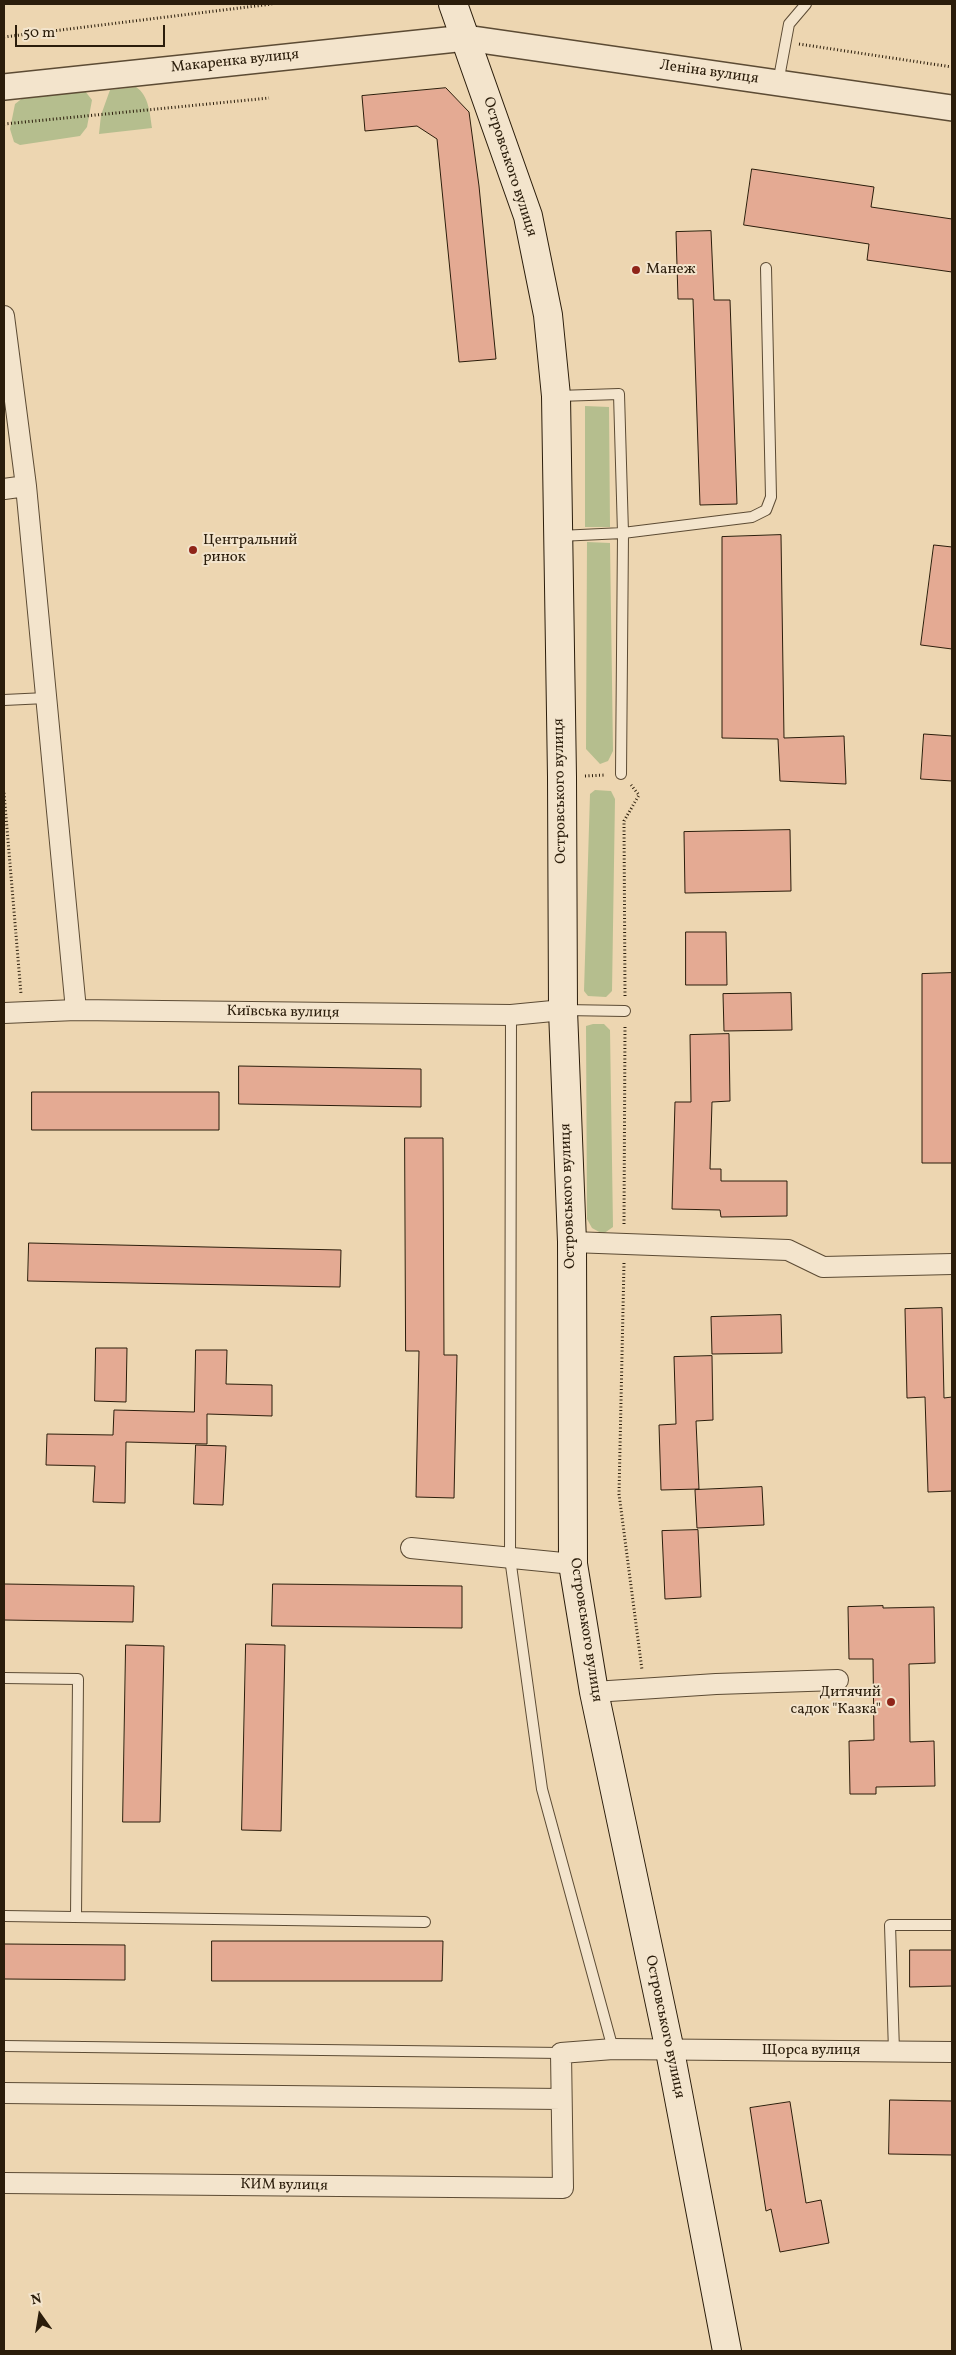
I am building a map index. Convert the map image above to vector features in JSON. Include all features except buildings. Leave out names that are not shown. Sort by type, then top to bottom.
[{"type":"main road","name":"Островського вулиця","points":[[453,4],[528,216],[548,315],[556,396],[562,777],[562,1010],[572,1242],[573,1564],[594,1692],[670,2051],[727,2351]]},
{"type":"street","name":"Леніна вулиця","points":[[466,38],[952,108]]},
{"type":"street","name":"Макаренка вулиця","points":[[4,87],[466,38]]},
{"type":"street","points":[[4,316],[26,486],[76,1010]]},
{"type":"street","points":[[4,489],[26,486]]},
{"type":"street","name":"Київська вулиця","points":[[13,1012],[76,1010],[511,1015],[562,1010]]},
{"type":"street","points":[[572,1242],[624,1246],[788,1250],[823,1267],[952,1264]]},
{"type":"street","points":[[411,1548],[573,1564]]},
{"type":"street","points":[[594,1692],[838,1680]]},
{"type":"street","name":"Щорса вулиця","points":[[561,2053],[613,2050],[952,2052]]},
{"type":"street","points":[[4,2093],[561,2099],[561,2053]]},
{"type":"street","name":"КИМ вулиця","points":[[4,2183],[563,2188],[561,2099]]},
{"type":"lane","points":[[778,83],[789,24],[806,4]]},
{"type":"lane","points":[[558,536],[623,533],[752,516],[766,510],[771,497],[766,268]]},
{"type":"lane","points":[[556,396],[619,394],[623,533],[620,774]]},
{"type":"lane","points":[[4,700],[46,698]]},
{"type":"lane","points":[[562,1010],[625,1011]]},
{"type":"lane","points":[[511,1015],[510,1558],[542,1789],[613,2050]]},
{"type":"lane","points":[[4,1678],[78,1679],[76,1917]]},
{"type":"lane","points":[[4,1916],[425,1922]]},
{"type":"lane","points":[[894,2051],[890,1925],[952,1925]]},
{"type":"lane","points":[[4,2046],[561,2053]]},
{"type":"path","points":[[4,36],[272,4]]},
{"type":"path","points":[[786,42],[952,67]]},
{"type":"path","points":[[4,124],[269,98]]},
{"type":"path","points":[[562,777],[620,774],[639,795],[624,821],[624,1246],[619,1494],[633,1610],[645,1688]]},
{"type":"path","points":[[4,793],[13,1012]]},
{"type":"green space","points":[[136,87],[146,100],[152,128],[99,134],[101,115],[110,90]]},
{"type":"green space","points":[[85,91],[92,100],[87,127],[80,136],[20,145],[14,142],[10,129],[15,104],[24,97]]},
{"type":"green space","points":[[585,406],[609,407],[610,527],[585,527]]},
{"type":"green space","points":[[587,542],[610,543],[613,751],[608,761],[600,764],[586,749]]},
{"type":"green space","points":[[595,790],[611,791],[615,799],[612,991],[606,997],[588,996],[584,991],[590,794]]},
{"type":"green space","points":[[604,1024],[610,1030],[613,1227],[603,1234],[592,1228],[587,1219],[586,1026]]},
{"type":"place","name":"Манеж","points":[[636,270]]},
{"type":"place","name":"Центральний ринок","points":[[193,550]]},
{"type":"place","name":"Дитячий садок \"Казка\"","points":[[891,1702]]}]
